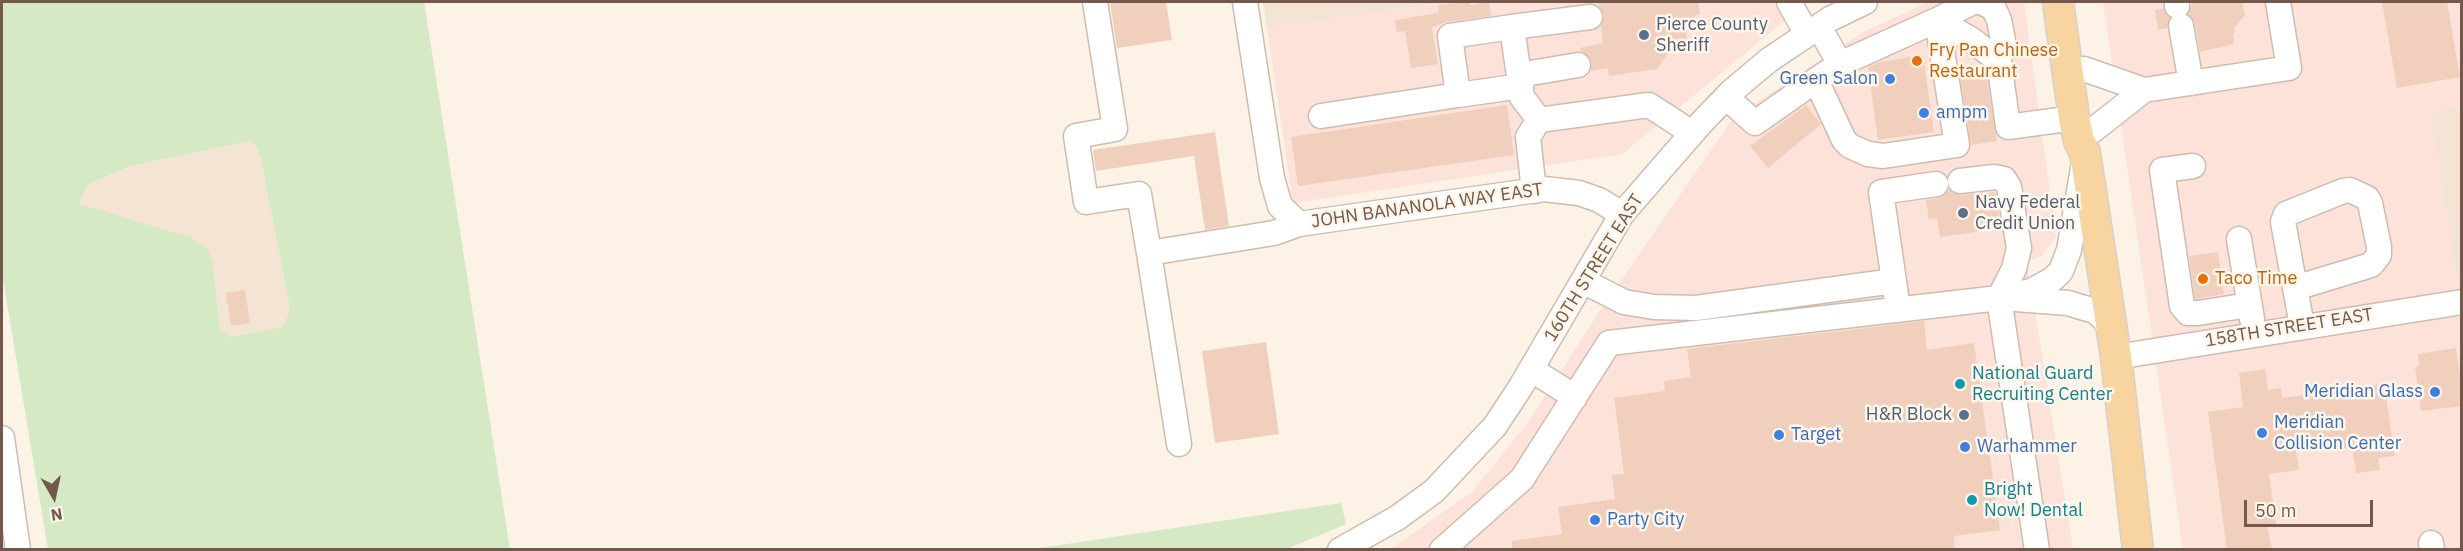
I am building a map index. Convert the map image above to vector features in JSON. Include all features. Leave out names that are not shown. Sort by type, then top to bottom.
[{"type":"main road","points":[[2058,2],[2084,134],[2114,344],[2138,549]]},
{"type":"main road","points":[[2074,2],[2084,69],[2084,134]]},
{"type":"street","points":[[1095,2],[1115,129],[1076,136],[1086,202],[1139,194],[1179,444]]},
{"type":"street","points":[[1245,2],[1272,178],[1280,206],[1299,224]]},
{"type":"street","points":[[1789,2],[1840,63]]},
{"type":"street","name":"160TH STREET EAST","points":[[1340,549],[1397,518],[1434,491],[1495,426],[1532,370],[1622,214],[1726,97],[1769,60],[1813,30],[1865,2]]},
{"type":"street","points":[[1726,97],[1755,123],[1840,63],[1973,2],[1982,2],[1994,9],[1999,20],[2002,40],[1999,61],[2008,127],[2084,134],[2144,90]]},
{"type":"street","points":[[2084,69],[2144,90],[2289,68],[2278,2]]},
{"type":"street","points":[[2178,11],[2191,83]]},
{"type":"street","points":[[1458,95],[1450,36],[1590,17]]},
{"type":"street","points":[[1938,20],[1972,40],[1999,61]]},
{"type":"street","points":[[1816,80],[1844,140],[1850,146],[1868,154],[1883,156],[1957,145],[1938,20]]},
{"type":"street","points":[[1512,27],[1522,97],[1539,120]]},
{"type":"street","points":[[1321,116],[1458,95],[1578,65]]},
{"type":"street","points":[[1534,191],[1528,137],[1539,120],[1649,105],[1692,133]]},
{"type":"street","points":[[1442,549],[1522,479],[1609,343],[1999,298],[2031,291],[2053,279],[2061,271],[2068,250],[2084,134]]},
{"type":"street","points":[[2193,166],[2162,170],[2182,306],[2188,313],[2198,313],[2249,305]]},
{"type":"street","points":[[1960,181],[1994,177],[2004,179],[2009,187],[2019,248],[2014,268],[1999,298],[2037,549]]},
{"type":"street","points":[[1898,309],[1881,192],[1936,184]]},
{"type":"street","name":"JOHN BANANOLA WAY EAST","points":[[1149,253],[1274,233],[1299,224],[1544,189],[1579,193],[1599,200],[1622,214]]},
{"type":"street","points":[[2295,288],[2371,265],[2379,255],[2379,247],[2367,198],[2350,190],[2343,191],[2286,214],[2283,222],[2295,288],[2302,326]]},
{"type":"street","points":[[2240,239],[2254,333]]},
{"type":"street","points":[[1583,281],[1624,302],[1654,307],[1696,308],[1894,281]]},
{"type":"street","points":[[1999,298],[2068,303],[2095,311],[2103,318],[2114,344]]},
{"type":"street","name":"158TH STREET EAST","points":[[2114,344],[2254,333],[2462,302]]},
{"type":"street","points":[[1532,370],[1575,397]]},
{"type":"street","points":[[2,438],[18,549]]},
{"type":"shaded area","points":[[1263,2],[1448,2],[1267,28]]},
{"type":"shaded area","points":[[1448,2],[1808,2],[1622,154],[1293,203],[1267,28]]},
{"type":"shaded area","points":[[1929,2],[2024,2],[2056,236],[2042,256],[2027,262],[2073,549],[1389,550],[1472,492],[1528,422],[1596,317],[1733,118],[1863,32]]},
{"type":"shaded area","points":[[2103,2],[2461,2],[2461,107],[2430,112],[2458,289],[2461,289],[2461,549],[2183,549]]},
{"type":"shaded area","points":[[2461,107],[2461,289],[2458,289],[2430,112]]},
{"type":"shaded area","points":[[250,141],[257,148],[261,160],[290,308],[283,327],[230,337],[220,329],[213,264],[79,205],[88,184],[131,166]]},
{"type":"green space","points":[[2,2],[424,2],[510,549],[48,549],[2,273]],"holes":[[[250,141],[257,148],[290,308],[283,327],[230,337],[220,329],[213,264],[208,249],[192,238],[79,204],[88,184],[131,166]]]},
{"type":"green space","points":[[1341,503],[1346,524],[1287,549],[1034,549]]},
{"type":"building","points":[[1110,2],[1166,2],[1172,40],[1117,48]]},
{"type":"building","points":[[1468,2],[1471,5],[1489,2],[1491,16],[1448,22],[1432,27],[1438,64],[1411,68],[1405,31],[1397,32],[1395,20],[1439,13],[1438,5]]},
{"type":"building","name":"Pierce County Sheriff","points":[[1597,2],[1698,2],[1700,14],[1695,16],[1686,30],[1687,41],[1679,51],[1669,52],[1657,69],[1609,76],[1608,68],[1591,71],[1592,63],[1589,56],[1580,51],[1580,48],[1603,43],[1601,26],[1604,15]]},
{"type":"building","points":[[2193,2],[2242,2],[2245,15],[2233,29],[2236,31],[2233,34],[2234,44],[2200,52],[2195,24],[2188,14]]},
{"type":"building","points":[[2382,2],[2447,2],[2460,77],[2397,88]]},
{"type":"building","points":[[2163,8],[2170,18],[2167,28],[2158,30],[2155,10]]},
{"type":"building","points":[[1923,55],[1934,132],[1878,140],[1868,67],[1880,62]]},
{"type":"building","points":[[1986,72],[1997,141],[1971,145],[1960,76]]},
{"type":"building","points":[[1507,105],[1514,155],[1298,186],[1291,137]]},
{"type":"building","points":[[1806,105],[1821,124],[1768,168],[1750,146]]},
{"type":"building","points":[[1215,132],[1229,226],[1205,230],[1194,156],[1096,171],[1093,150]]},
{"type":"building","points":[[1949,190],[1961,195],[1995,192],[2000,224],[1975,232],[1940,237],[1937,218],[1929,219],[1926,200],[1939,198]]},
{"type":"building","name":"Taco Time","points":[[2218,252],[2224,294],[2195,299],[2189,256]]},
{"type":"building","points":[[245,290],[250,323],[231,326],[226,293]]},
{"type":"building","name":"Target","points":[[1924,321],[1927,350],[1974,343],[2000,530],[1954,536],[1955,549],[1512,549],[1512,541],[1562,534],[1558,507],[1615,499],[1612,475],[1624,474],[1614,398],[1665,391],[1664,381],[1691,377],[1687,349]]},
{"type":"building","points":[[1266,342],[1279,434],[1215,443],[1202,351]]},
{"type":"building","points":[[2456,348],[2462,387],[2462,406],[2421,411],[2415,367],[2419,366],[2418,354]]},
{"type":"building","points":[[2265,369],[2268,390],[2281,388],[2282,398],[2384,384],[2395,456],[2378,458],[2380,470],[2356,473],[2352,447],[2330,450],[2329,440],[2295,445],[2299,470],[2269,474],[2276,524],[2267,525],[2272,549],[2227,549],[2208,412],[2243,407],[2239,373]]},
{"type":"place","name":"Pierce County Sheriff","points":[[1644,35]]},
{"type":"place","name":"Fry Pan Chinese Restaurant","points":[[1917,61]]},
{"type":"place","name":"Green Salon","points":[[1890,79]]},
{"type":"place","name":"ampm","points":[[1924,113]]},
{"type":"place","name":"Navy Federal Credit Union","points":[[1963,213]]},
{"type":"place","name":"Taco Time","points":[[2203,279]]},
{"type":"place","name":"National Guard Recruiting Center","points":[[1960,384]]},
{"type":"place","name":"Meridian Glass","points":[[2435,392]]},
{"type":"place","name":"H&R Block","points":[[1964,415]]},
{"type":"place","name":"Meridian Collision Center","points":[[2262,433]]},
{"type":"place","name":"Target","points":[[1779,435]]},
{"type":"place","name":"Warhammer","points":[[1965,447]]},
{"type":"place","name":"Bright Now! Dental","points":[[1972,500]]},
{"type":"place","name":"Party City","points":[[1595,520]]}]
